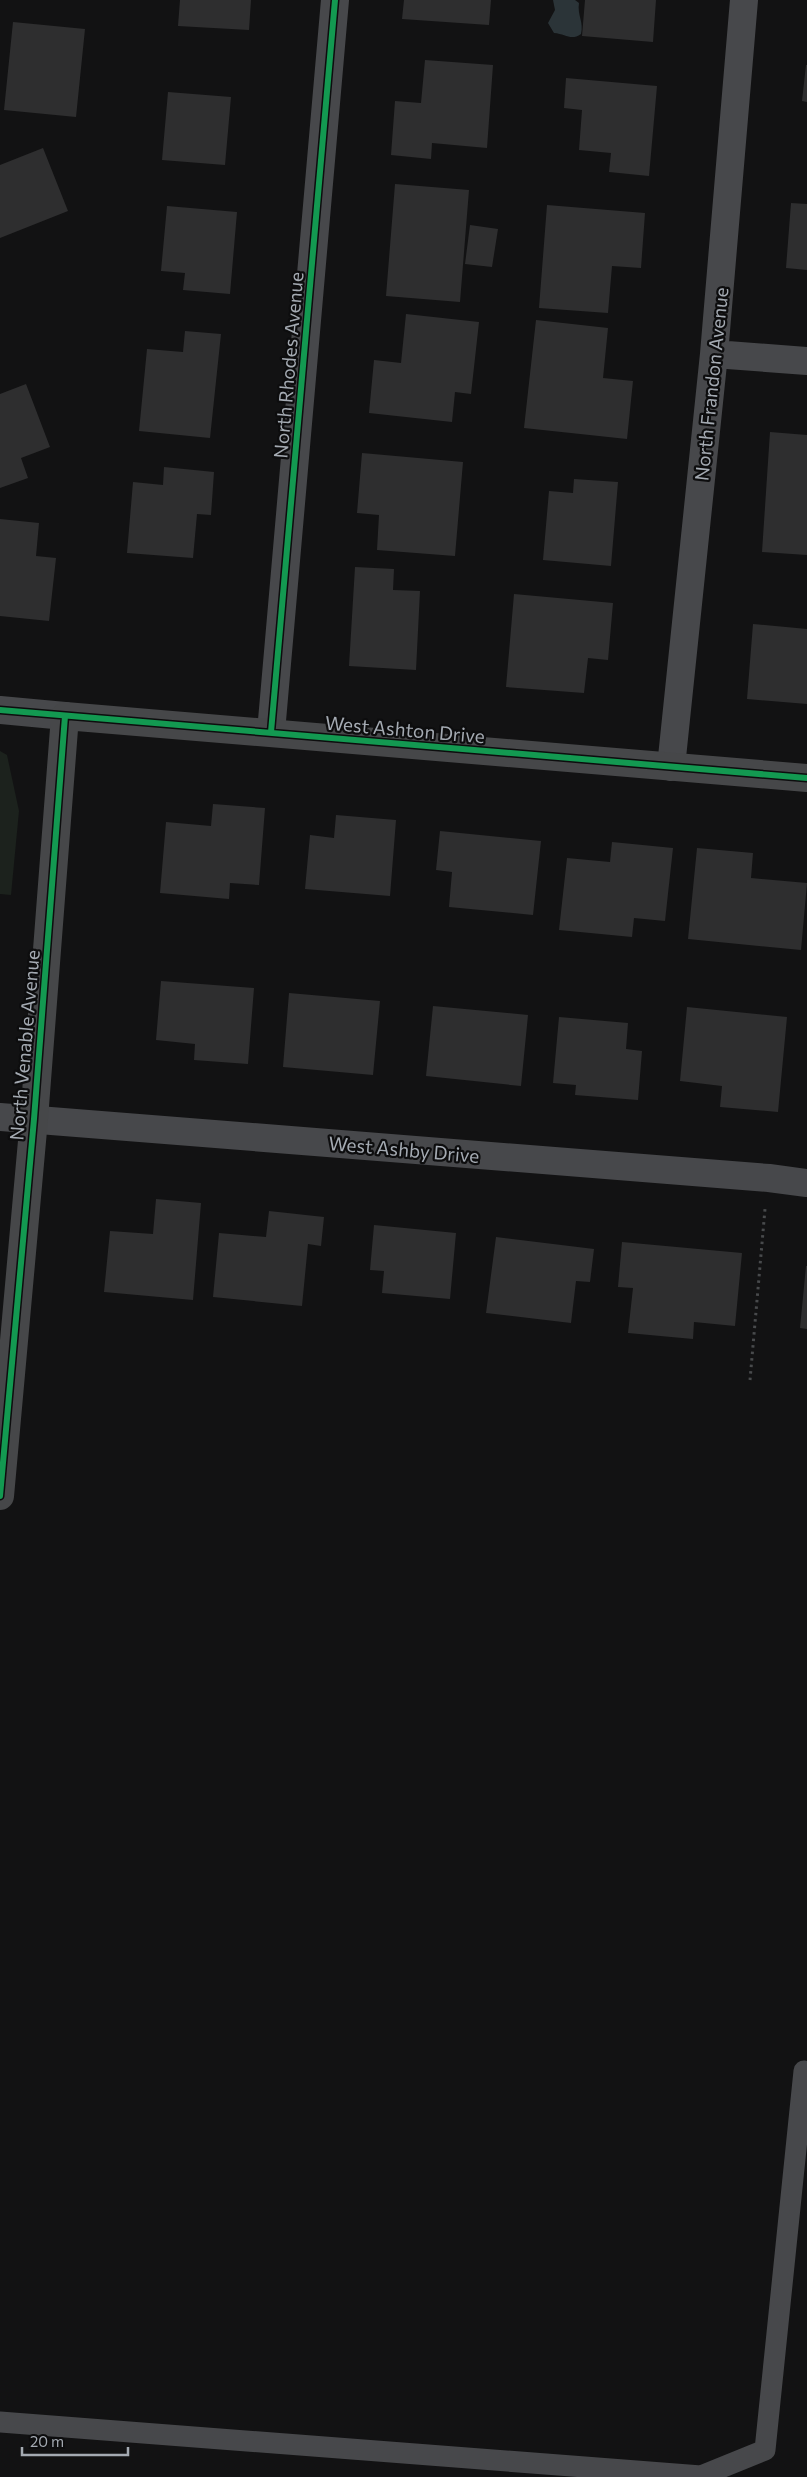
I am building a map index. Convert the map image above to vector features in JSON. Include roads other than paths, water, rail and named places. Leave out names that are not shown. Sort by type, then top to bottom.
[{"type":"street","name":"North Rhodes Avenue","points":[[271,732],[334,0]]},
{"type":"street","name":"North Frandon Avenue","points":[[671,768],[714,354],[744,0]]},
{"type":"street","points":[[714,354],[807,361]]},
{"type":"street","name":"West Ashton Drive","points":[[0,710],[807,778]]},
{"type":"street","name":"North Venable Avenue","points":[[0,1496],[34,1119],[65,716]]},
{"type":"street","name":"West Ashby Drive","points":[[0,1117],[768,1178],[807,1183]]},
{"type":"lane","points":[[0,2422],[701,2476],[765,2450],[804,2070]]}]
